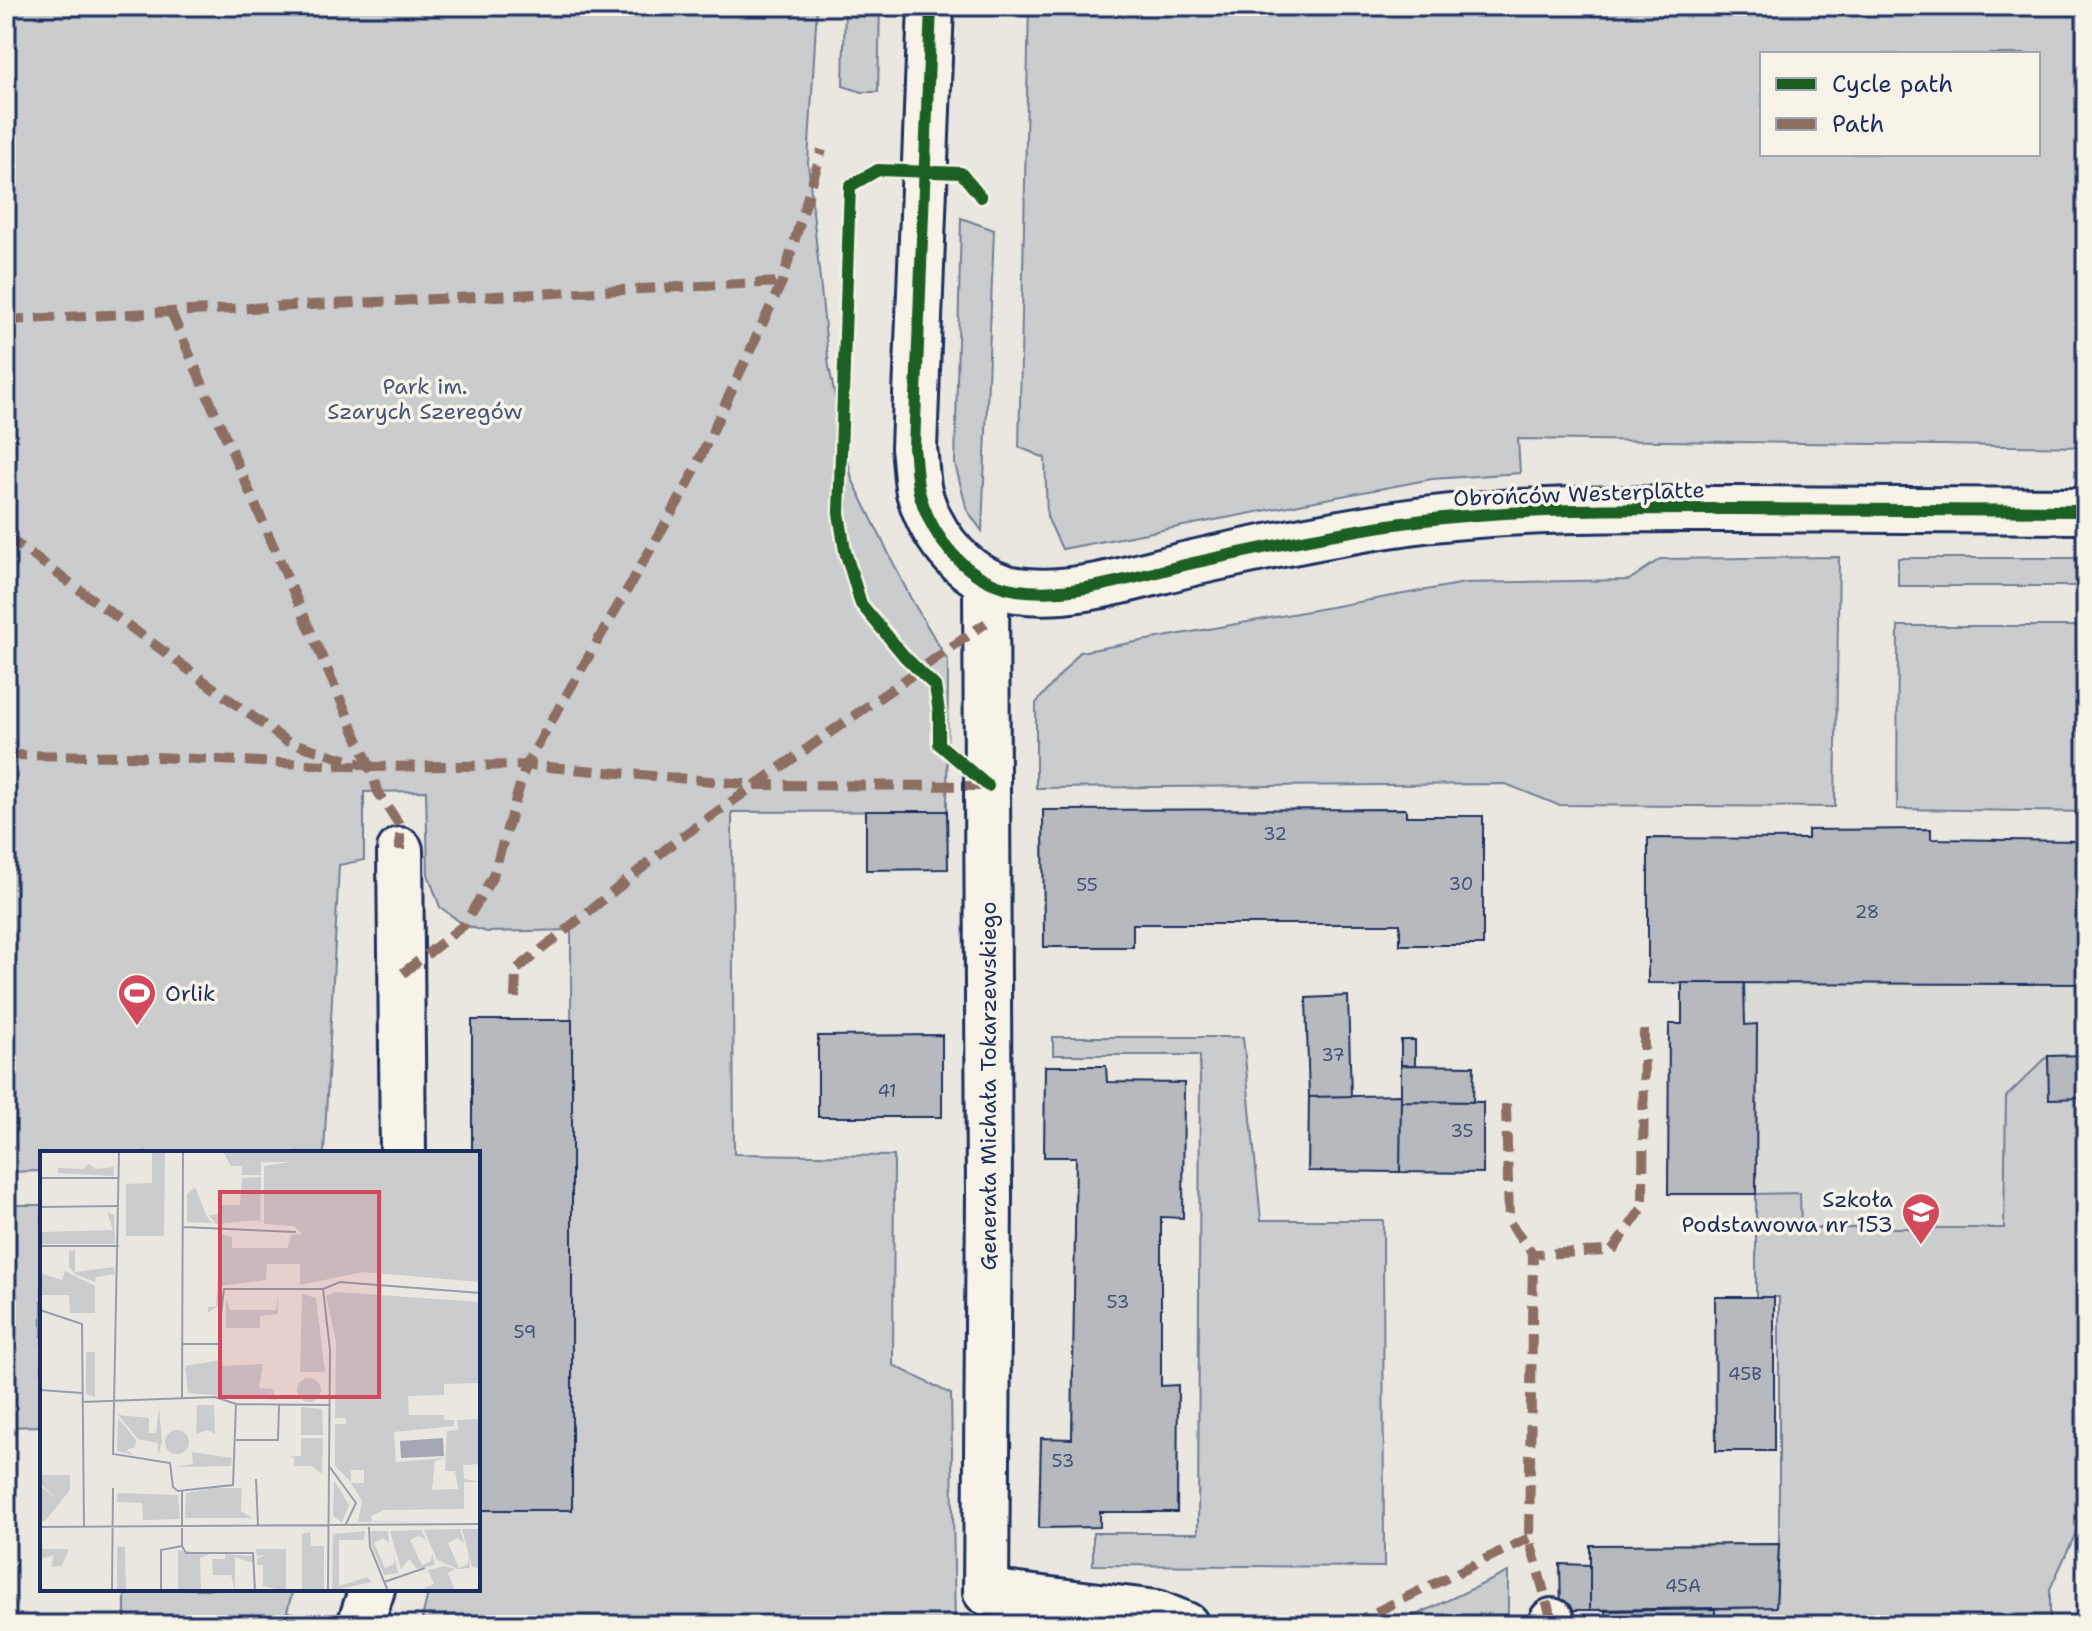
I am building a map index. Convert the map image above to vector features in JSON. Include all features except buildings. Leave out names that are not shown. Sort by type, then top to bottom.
[{"type":"street","points":[[931,6],[914,448],[919,492],[935,533],[956,560],[986,580]]},
{"type":"street","name":"Obrońców Westerplatte","points":[[986,580],[1016,590],[1052,591],[1091,586],[1351,531],[1506,513],[1614,509],[2086,511]]},
{"type":"street","name":"Generała Michała Tokarzewskiego","points":[[986,580],[989,1194],[986,1592],[1157,1613],[1186,1625]]},
{"type":"street","points":[[400,850],[403,1151]]},
{"type":"street","points":[[360,1625],[371,1591]]},
{"type":"shaded area","name":"Szkoła Podstawowa nr 153","points":[[1931,829],[1932,839],[2086,841],[2086,1511],[2050,1589],[2050,1625],[1779,1544],[1779,1297],[1756,1297],[1756,1194],[1668,1194],[1669,1024],[1682,1023],[1682,984],[1648,983],[1648,838],[1807,839],[1808,830]]},
{"type":"green space","name":"Park im. Szarych Szeregów","points":[[6,6],[817,6],[808,163],[829,367],[852,479],[910,597],[948,661],[947,811],[732,812],[734,1154],[894,1156],[893,1365],[951,1394],[955,1625],[432,1625],[422,1618],[429,1591],[480,1591],[480,1510],[572,1510],[571,930],[487,932],[464,925],[440,907],[428,874],[426,791],[364,792],[364,860],[339,865],[324,1151],[40,1151],[40,1171],[6,1172]]},
{"type":"green space","points":[[845,6],[880,6],[878,92],[862,92],[843,86]]},
{"type":"green space","points":[[1029,6],[2086,6],[2086,447],[1518,439],[1520,473],[1432,479],[1062,549],[1047,517],[1045,458],[1019,447]]},
{"type":"green space","points":[[961,218],[994,230],[982,531],[967,510],[955,464]]},
{"type":"green space","points":[[1839,557],[1835,807],[1558,805],[1506,784],[1036,788],[1036,703],[1080,652],[1465,583],[1629,580],[1660,559]]},
{"type":"green space","points":[[1898,558],[2086,558],[2086,586],[1898,586]]},
{"type":"green space","points":[[1898,626],[2086,626],[2086,812],[1897,809]]},
{"type":"green space","points":[[1053,1037],[1243,1037],[1261,1220],[1383,1220],[1384,1567],[1093,1565],[1093,1533],[1198,1533],[1200,1055],[1053,1055]]},
{"type":"green space","points":[[2048,1056],[2086,1098],[2086,1511],[2050,1589],[2050,1625],[1715,1625],[1715,1609],[1776,1607],[1779,1297],[1756,1297],[1756,1194],[1800,1193],[1801,1228],[2004,1228],[2006,1097]]},
{"type":"green space","points":[[6,1205],[40,1205],[40,1426],[6,1427]]},
{"type":"green space","points":[[1508,1572],[1508,1625],[1395,1625]]},
{"type":"green space","points":[[125,1591],[292,1591],[287,1612],[335,1621],[334,1625],[125,1625]]},
{"type":"marked path","points":[[403,973],[464,925],[493,876],[526,765],[686,488],[782,282],[822,150]]},
{"type":"marked path","points":[[6,320],[782,282]]},
{"type":"marked path","points":[[171,312],[370,767]]},
{"type":"marked path","points":[[6,536],[286,741],[370,767],[378,792],[400,826],[400,850]]},
{"type":"marked path","points":[[515,998],[516,970],[677,840],[986,623]]},
{"type":"marked path","points":[[6,755],[132,756],[370,767],[526,765],[757,785],[988,786]]},
{"type":"marked path","points":[[1552,1621],[1529,1538],[1533,1254],[1612,1251],[1643,1207],[1644,1026]]},
{"type":"marked path","points":[[1506,1104],[1509,1222],[1533,1254]]},
{"type":"marked path","points":[[1349,1625],[1529,1538]]},
{"type":"cycle path","points":[[931,6],[914,448],[919,492],[933,526],[954,556],[982,578],[1017,590],[1061,591],[1337,534],[1424,520],[1500,513],[1653,509],[2086,511]]},
{"type":"cycle path","points":[[981,197],[961,173],[878,170],[850,186],[839,513],[845,551],[861,604],[905,657],[935,686],[939,744],[988,786]]},
{"type":"place","name":"Orlik","points":[[137,1027]]},
{"type":"place","name":"Szkoła Podstawowa nr 153","points":[[1921,1246]]}]
